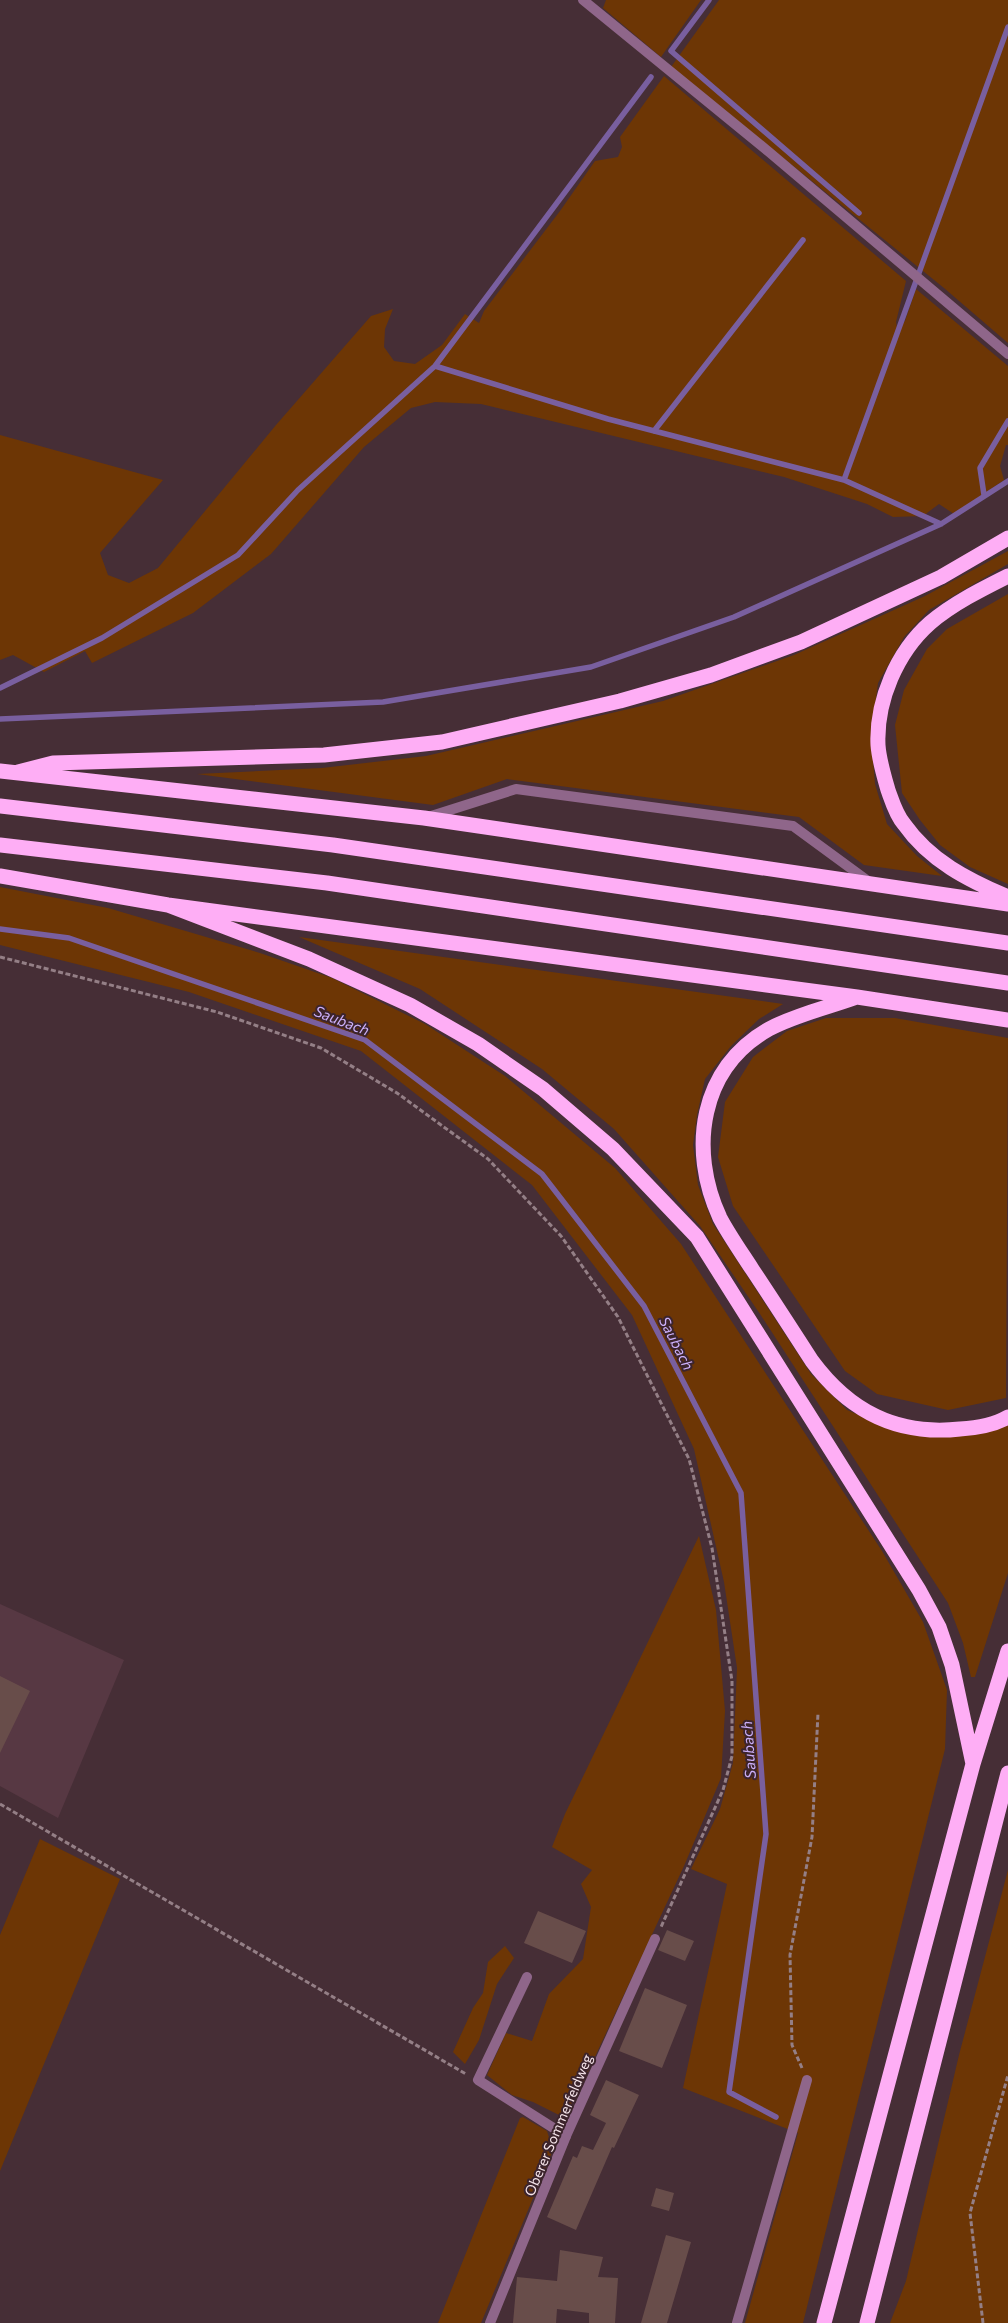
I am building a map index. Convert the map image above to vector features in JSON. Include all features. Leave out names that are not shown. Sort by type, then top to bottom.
[{"type":"highway","points":[[18,772],[53,763],[324,755],[442,742],[610,703],[711,675],[801,642],[941,577],[1008,538]]},
{"type":"highway","points":[[1008,576],[938,617],[905,652],[887,689],[882,706],[878,746],[892,801],[907,828],[934,857],[957,874],[1008,898]]},
{"type":"highway","points":[[0,770],[424,818],[869,882],[1008,904]]},
{"type":"highway","points":[[0,806],[332,845],[1008,943]]},
{"type":"highway","points":[[0,845],[327,884],[1008,983]]},
{"type":"highway","points":[[0,876],[168,905],[857,997],[1008,1020]]},
{"type":"highway","points":[[168,905],[309,959],[410,1006],[478,1044],[542,1088],[613,1149],[639,1175],[697,1237],[919,1590],[939,1627],[952,1665],[973,1764]]},
{"type":"highway","points":[[857,997],[769,1029],[745,1046],[727,1065],[716,1081],[703,1126],[705,1163],[720,1217],[812,1361],[825,1378],[852,1404],[890,1423],[930,1430],[967,1429],[987,1425],[1008,1417]]},
{"type":"highway","points":[[824,2323],[973,1764],[1008,1651]]},
{"type":"highway","points":[[867,2323],[1008,1774]]},
{"type":"street","points":[[583,0],[769,152],[1008,354]]},
{"type":"street","points":[[424,818],[516,789],[793,826],[869,882]]},
{"type":"street","name":"Oberer Sommerfeldweg","points":[[490,2323],[566,2136],[655,1939]]},
{"type":"street","points":[[527,1977],[478,2080],[566,2136]]},
{"type":"street","points":[[737,2323],[807,2080]]},
{"type":"path","points":[[0,957],[217,1012],[321,1048],[389,1088],[488,1158],[561,1236],[618,1317],[689,1459],[712,1548],[732,1681],[732,1756],[723,1790],[655,1939]]},
{"type":"path","points":[[807,2080],[792,2045],[790,1955],[812,1837],[818,1713]]},
{"type":"path","points":[[0,1804],[478,2080]]},
{"type":"path","points":[[984,2323],[970,2214],[1008,2075]]},
{"type":"shaded area","points":[[606,0],[701,0],[661,57],[603,8]]},
{"type":"shaded area","points":[[719,0],[1008,0],[1008,343],[944,288],[671,67]]},
{"type":"shaded area","points":[[664,76],[906,281],[896,322],[897,329],[905,321],[916,289],[1008,366],[1008,445],[1006,445],[1000,466],[1004,480],[954,514],[939,504],[923,516],[893,517],[867,504],[784,477],[481,404],[435,402],[411,408],[364,447],[271,554],[193,613],[92,663],[85,651],[44,672],[13,655],[0,660],[0,435],[163,480],[100,553],[108,575],[129,583],[158,568],[276,425],[371,316],[393,309],[385,329],[384,347],[394,361],[415,364],[442,345],[465,314],[479,323],[484,311],[560,211],[595,161],[618,157],[622,147],[620,137]]},
{"type":"shaded area","points":[[1008,551],[1008,564],[929,610],[904,637],[878,683],[871,737],[875,784],[887,824],[917,856],[942,876],[864,865],[799,817],[507,779],[433,805],[197,774],[322,768],[426,756],[663,701],[794,655],[925,596]]},
{"type":"shaded area","points":[[1008,594],[1008,884],[970,867],[940,845],[920,820],[902,793],[895,725],[904,690],[927,649],[947,629]]},
{"type":"shaded area","points":[[0,887],[108,908],[260,953],[332,978],[425,1024],[505,1076],[615,1168],[681,1244],[882,1551],[923,1622],[947,1690],[945,1749],[803,2323],[745,2323],[798,2133],[683,2088],[727,1884],[691,1869],[720,1809],[733,1763],[737,1668],[724,1582],[694,1449],[632,1315],[532,1185],[361,1051],[189,992],[0,945]]},
{"type":"shaded area","points":[[299,937],[783,1004],[759,1019],[731,1046],[705,1079],[693,1145],[698,1185],[713,1224],[811,1374],[847,1410],[892,1429],[1008,1423],[1008,1573],[975,1677],[971,1677],[963,1643],[948,1603],[760,1314],[700,1226],[614,1129],[542,1069],[420,989]]},
{"type":"shaded area","points":[[826,1018],[895,1018],[1008,1038],[1006,1398],[948,1410],[877,1394],[845,1371],[733,1206],[718,1157],[725,1102],[753,1057],[787,1031]]},
{"type":"shaded area","points":[[699,1536],[716,1610],[725,1711],[721,1778],[684,1866],[578,2093],[563,2117],[533,2102],[512,2095],[487,2075],[506,2033],[532,2041],[549,1994],[583,1959],[591,1907],[581,1884],[592,1870],[552,1847],[565,1814]]},
{"type":"shaded area","points":[[0,1604],[124,1660],[58,1818],[0,1786]]},
{"type":"shaded area","points":[[40,1839],[120,1879],[0,2171],[0,1935]]},
{"type":"shaded area","points":[[1008,1870],[1008,2323],[890,2323],[906,2281],[959,2055]]},
{"type":"shaded area","points":[[505,1946],[514,1958],[497,1984],[479,2040],[465,2064],[453,2052],[473,2008],[483,1993],[488,1962]]},
{"type":"shaded area","points":[[523,2117],[547,2131],[553,2150],[481,2323],[438,2323],[520,2118]]},
{"type":"building","points":[[0,1676],[30,1691],[0,1753]]},
{"type":"building","points":[[538,1911],[586,1931],[572,1963],[524,1943]]},
{"type":"building","points":[[667,1930],[694,1941],[685,1961],[658,1950]]},
{"type":"building","points":[[645,1988],[687,2005],[662,2068],[619,2051]]},
{"type":"building","points":[[606,2080],[639,2095],[614,2148],[612,2147],[576,2230],[547,2217],[573,2156],[577,2158],[582,2146],[593,2150],[606,2123],[590,2115]]},
{"type":"building","points":[[656,2188],[674,2193],[669,2211],[651,2206]]},
{"type":"building","points":[[666,2235],[691,2242],[667,2323],[641,2323]]},
{"type":"building","points":[[560,2250],[603,2257],[598,2277],[618,2278],[615,2323],[589,2323],[589,2313],[557,2309],[556,2323],[513,2323],[517,2277],[557,2281]]},
{"type":"waterway","points":[[709,0],[671,51],[859,213]]},
{"type":"waterway","points":[[844,480],[1008,27]]},
{"type":"waterway","points":[[0,688],[102,638],[238,555],[298,490],[435,366],[651,77]]},
{"type":"waterway","points":[[654,431],[803,240]]},
{"type":"waterway","points":[[435,366],[608,419],[844,480],[941,524]]},
{"type":"waterway","points":[[984,495],[980,468],[1008,421]]},
{"type":"waterway","points":[[0,719],[383,702],[591,667],[734,617],[941,524],[1008,481]]},
{"type":"waterway","name":"Saubach","points":[[0,929],[69,938],[365,1040],[542,1174],[644,1306],[741,1493],[766,1834],[729,2092],[776,2117]]}]
